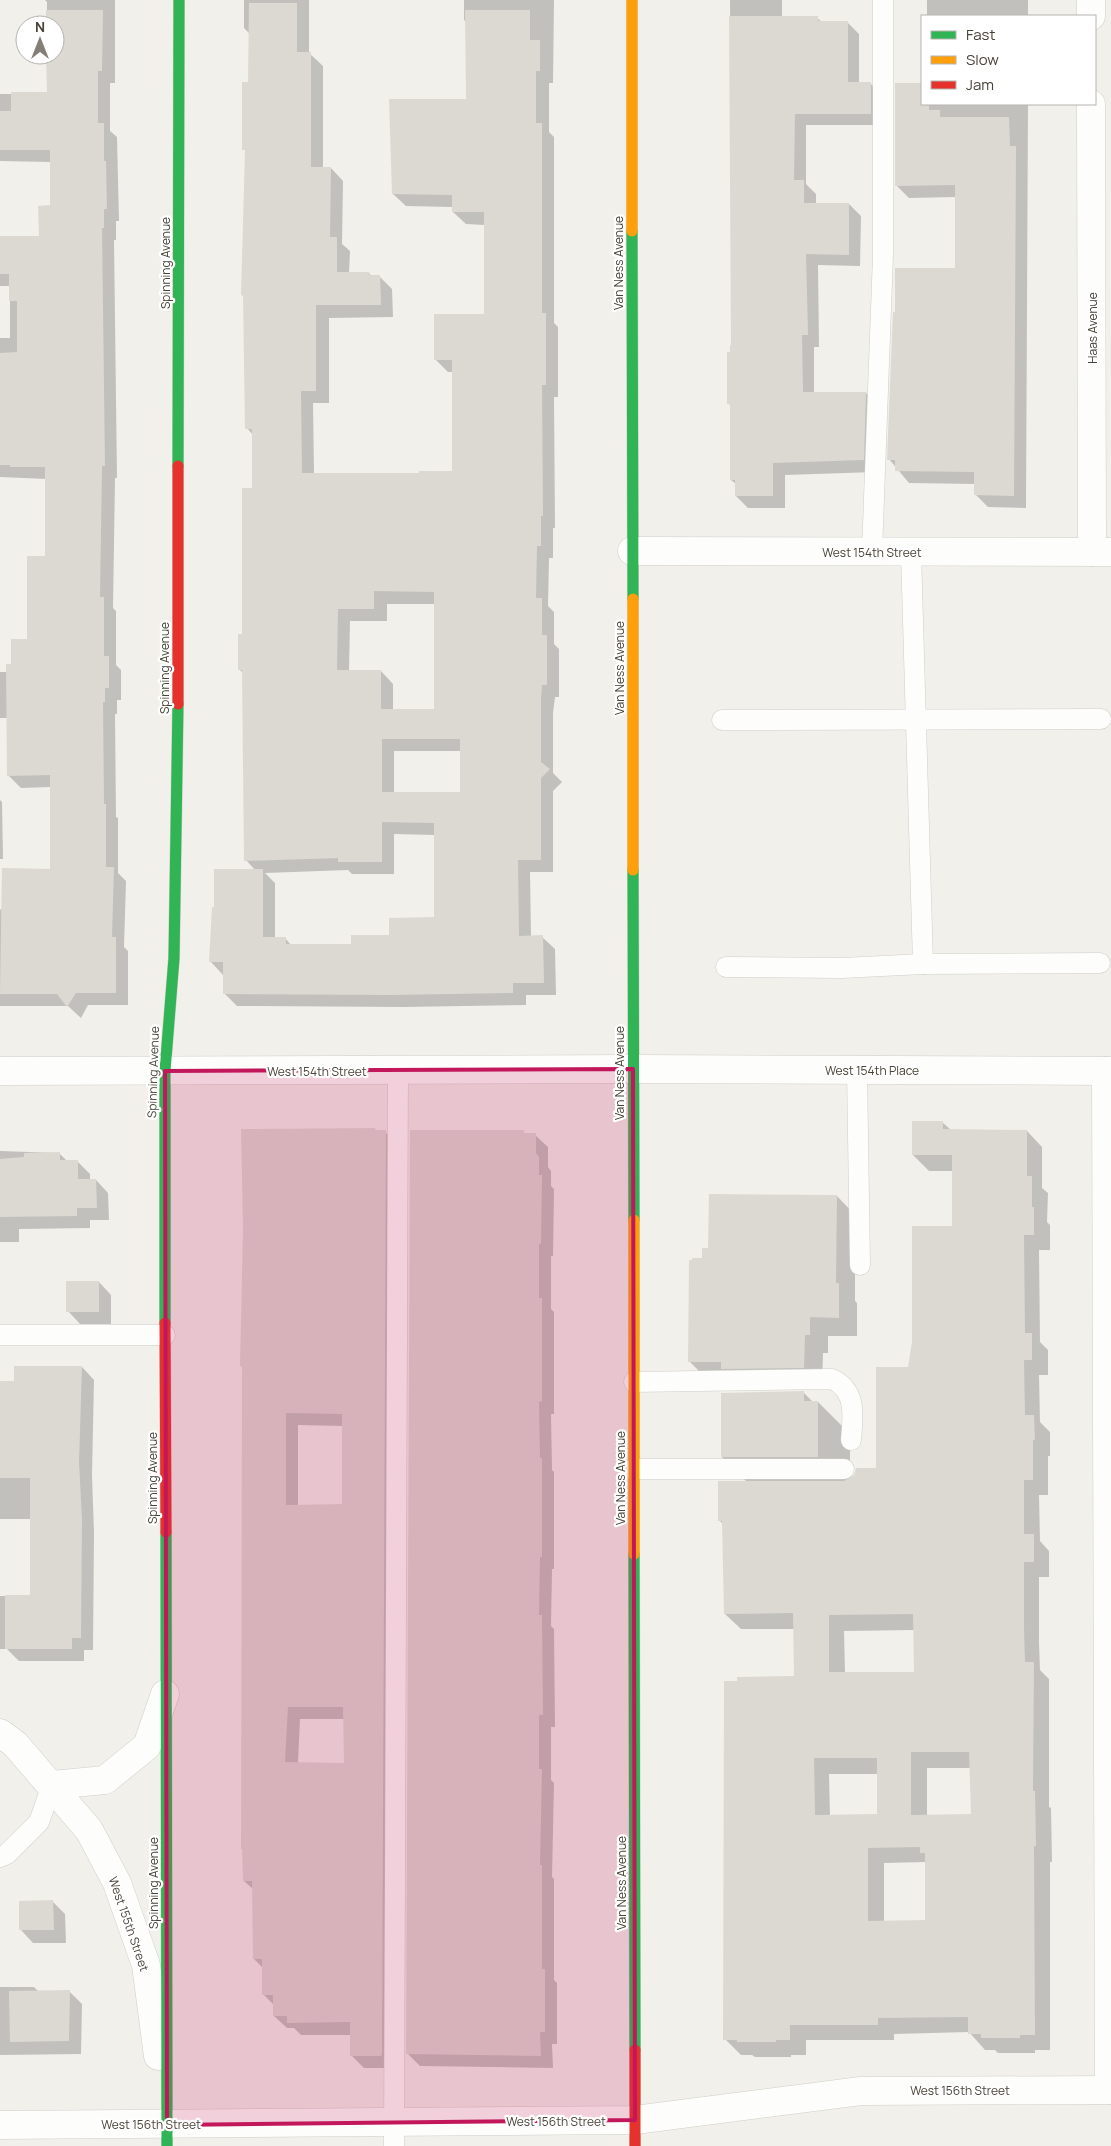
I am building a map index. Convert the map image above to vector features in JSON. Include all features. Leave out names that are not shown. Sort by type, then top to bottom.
[{"type":"street","name":"Spinning Avenue","points":[[166,2139],[165,1071],[174,958],[178,790],[179,0]]},
{"type":"street","name":"Van Ness Avenue","points":[[632,0],[635,2133]]},
{"type":"street","points":[[1091,0],[1091,15]]},
{"type":"street","name":"Haas Avenue","points":[[1091,105],[1101,552]]},
{"type":"street","name":"West 154th Street","points":[[632,551],[1101,552]]},
{"type":"street","name":"West 154th Street","points":[[0,1071],[633,1070]]},
{"type":"street","name":"West 154th Place","points":[[633,1070],[1109,1071]]},
{"type":"street","points":[[1109,1071],[1110,2090]]},
{"type":"street","points":[[52,1785],[105,1780],[146,1746],[166,1690]]},
{"type":"street","name":"West 155th Street","points":[[0,1733],[15,1744],[52,1785],[88,1830],[117,1883],[146,1965],[166,2139]]},
{"type":"street","name":"West 156th Street","points":[[0,2125],[166,2139],[394,2134],[635,2133],[861,2091],[1110,2090]]},
{"type":"lane","points":[[872,552],[883,255],[883,0]]},
{"type":"lane","points":[[910,552],[924,964]]},
{"type":"lane","points":[[722,720],[1101,719]]},
{"type":"lane","points":[[726,966],[842,968],[924,964],[1100,963]]},
{"type":"lane","points":[[857,1070],[860,1265]]},
{"type":"lane","points":[[394,2134],[398,1071]]},
{"type":"lane","points":[[0,1335],[165,1335]]},
{"type":"lane","points":[[634,1382],[832,1379],[842,1384],[850,1397],[853,1414],[851,1440]]},
{"type":"lane","points":[[634,1469],[844,1469]]},
{"type":"lane","points":[[0,1858],[39,1822],[52,1785]]},
{"type":"highlighted area","points":[[633,1069],[635,2120],[167,2125],[165,1071]]},
{"type":"building","points":[[249,3],[297,3],[297,52],[311,52],[311,167],[331,167],[330,237],[337,237],[337,272],[369,272],[369,275],[380,275],[381,305],[316,305],[316,391],[301,391],[302,473],[419,473],[419,471],[452,471],[452,360],[434,360],[434,314],[484,314],[484,212],[452,212],[452,195],[392,194],[389,99],[466,99],[465,10],[530,10],[530,40],[540,40],[540,71],[536,71],[536,123],[542,123],[542,313],[546,313],[546,385],[542,385],[543,516],[541,516],[541,546],[537,546],[536,598],[542,598],[542,635],[547,635],[547,685],[542,685],[541,700],[541,762],[550,769],[541,778],[541,860],[518,860],[519,936],[543,935],[544,983],[513,983],[513,993],[391,995],[223,994],[223,962],[209,962],[212,907],[214,907],[214,869],[263,869],[263,937],[286,937],[286,944],[351,944],[351,935],[389,935],[389,918],[434,917],[434,823],[382,822],[382,862],[338,862],[338,858],[244,861],[242,670],[238,670],[238,634],[242,634],[242,488],[252,488],[252,429],[245,429],[243,295],[241,295],[245,150],[242,150],[242,82],[248,82]],"holes":[[[374,591],[434,592],[434,709],[381,709],[381,670],[337,670],[338,609],[374,609]],[[382,739],[460,739],[460,792],[382,792]]]},
{"type":"building","points":[[46,10],[103,10],[102,71],[98,71],[98,123],[104,123],[107,209],[104,209],[104,228],[102,228],[105,466],[102,466],[100,597],[104,597],[104,656],[109,656],[109,688],[105,688],[105,702],[103,702],[104,804],[106,804],[106,867],[114,867],[112,937],[116,937],[116,993],[76,993],[67,1007],[57,994],[0,994],[2,868],[50,869],[50,775],[7,776],[6,664],[11,664],[11,639],[27,639],[27,556],[45,556],[45,467],[10,467],[10,465],[0,465],[0,353],[17,352],[17,301],[9,301],[9,274],[0,274],[0,236],[39,236],[38,206],[50,205],[50,150],[0,150],[0,111],[11,111],[11,92],[47,92],[46,65],[65,65],[65,15],[46,15]]},
{"type":"building","points":[[729,16],[818,16],[818,21],[848,21],[848,82],[871,82],[871,114],[795,114],[794,180],[804,180],[804,203],[849,203],[849,255],[806,254],[808,335],[802,335],[803,392],[866,392],[864,460],[773,463],[773,496],[735,496],[735,480],[730,480],[730,404],[727,404],[727,352],[730,352],[731,345]]},
{"type":"building","points":[[895,83],[921,83],[921,105],[929,105],[929,110],[940,110],[940,117],[1009,117],[1010,146],[1016,146],[1014,496],[974,495],[974,472],[895,471],[895,460],[887,460],[893,312],[895,312],[895,268],[955,268],[955,185],[895,186]]},
{"type":"building","points":[[912,1121],[943,1121],[943,1129],[1027,1130],[1027,1176],[1032,1176],[1034,1235],[1024,1235],[1025,1333],[1032,1333],[1032,1360],[1024,1360],[1025,1415],[1034,1415],[1035,1440],[1033,1440],[1033,1480],[1024,1480],[1024,1534],[1034,1534],[1034,1562],[1024,1562],[1024,1627],[1025,1662],[1034,1662],[1033,1791],[1035,1791],[1036,1846],[1034,1846],[1035,2035],[1020,2035],[1020,2038],[981,2038],[981,2034],[968,2034],[968,2017],[878,2018],[878,2025],[790,2025],[790,2040],[776,2040],[776,2042],[723,2040],[724,1681],[737,1681],[737,1677],[794,1676],[793,1613],[724,1614],[722,1521],[718,1521],[718,1481],[844,1481],[854,1475],[856,1468],[876,1468],[876,1367],[908,1367],[912,1342],[912,1226],[952,1226],[952,1155],[912,1155]],"holes":[[[913,1614],[914,1672],[829,1672],[829,1615]],[[911,1752],[969,1752],[971,1814],[911,1815]],[[814,1758],[877,1758],[877,1814],[815,1815]],[[920,1847],[920,1853],[925,1853],[925,1920],[868,1921],[868,1848]]]},
{"type":"building","points":[[375,1128],[375,1130],[386,1130],[381,2056],[350,2056],[350,2022],[287,2023],[287,2016],[273,2016],[273,1995],[262,1995],[262,1959],[253,1959],[252,1881],[243,1881],[241,1849],[242,1366],[240,1366],[243,1229],[241,1129]],"holes":[[[286,1413],[342,1414],[342,1504],[286,1505]],[[288,1707],[343,1707],[344,1763],[285,1762]]]},
{"type":"building","points":[[410,1130],[524,1130],[524,1133],[536,1133],[539,1175],[542,1175],[539,1298],[542,1298],[542,1401],[539,1402],[540,1458],[542,1458],[542,1557],[540,1557],[539,1615],[542,1615],[543,1715],[539,1715],[539,1769],[542,1769],[540,1865],[542,1865],[542,1969],[545,1969],[545,2032],[540,2032],[541,2056],[406,2054]]},
{"type":"building","points":[[60,1152],[60,1160],[78,1160],[78,1179],[96,1179],[97,1208],[77,1208],[77,1216],[0,1217],[0,1159],[24,1157],[24,1153]]},
{"type":"building","points":[[709,1194],[837,1195],[836,1283],[839,1283],[839,1318],[810,1317],[810,1335],[805,1335],[804,1368],[721,1369],[721,1362],[688,1362],[689,1260],[692,1260],[692,1258],[702,1258],[702,1248],[708,1248]]},
{"type":"building","points":[[66,1281],[99,1281],[99,1312],[66,1312]]},
{"type":"building","points":[[14,1366],[82,1366],[79,1462],[82,1520],[81,1638],[72,1638],[72,1649],[5,1649],[5,1595],[30,1595],[30,1478],[0,1478],[0,1381],[14,1381]]},
{"type":"building","points":[[804,1391],[804,1401],[818,1401],[818,1457],[721,1457],[721,1393]]},
{"type":"building","points":[[53,1900],[54,1930],[19,1930],[19,1901]]},
{"type":"building","points":[[70,1990],[69,2041],[10,2042],[9,1991]]},
{"type":"traffic: fast","points":[[178,466],[179,0]]},
{"type":"traffic: fast","points":[[632,231],[633,599]]},
{"type":"traffic: fast","points":[[165,1323],[165,1071],[174,958],[178,704]]},
{"type":"traffic: fast","points":[[633,870],[634,1220]]},
{"type":"traffic: fast","points":[[166,1532],[167,2146]]},
{"type":"traffic: fast","points":[[634,1554],[635,2050]]},
{"type":"traffic: slow","points":[[632,0],[632,231]]},
{"type":"traffic: slow","points":[[633,599],[633,870]]},
{"type":"traffic: slow","points":[[634,1220],[634,1554]]},
{"type":"traffic: jam","points":[[178,466],[178,704]]},
{"type":"traffic: jam","points":[[165,1323],[166,1532]]},
{"type":"traffic: jam","points":[[635,2050],[635,2146]]}]
